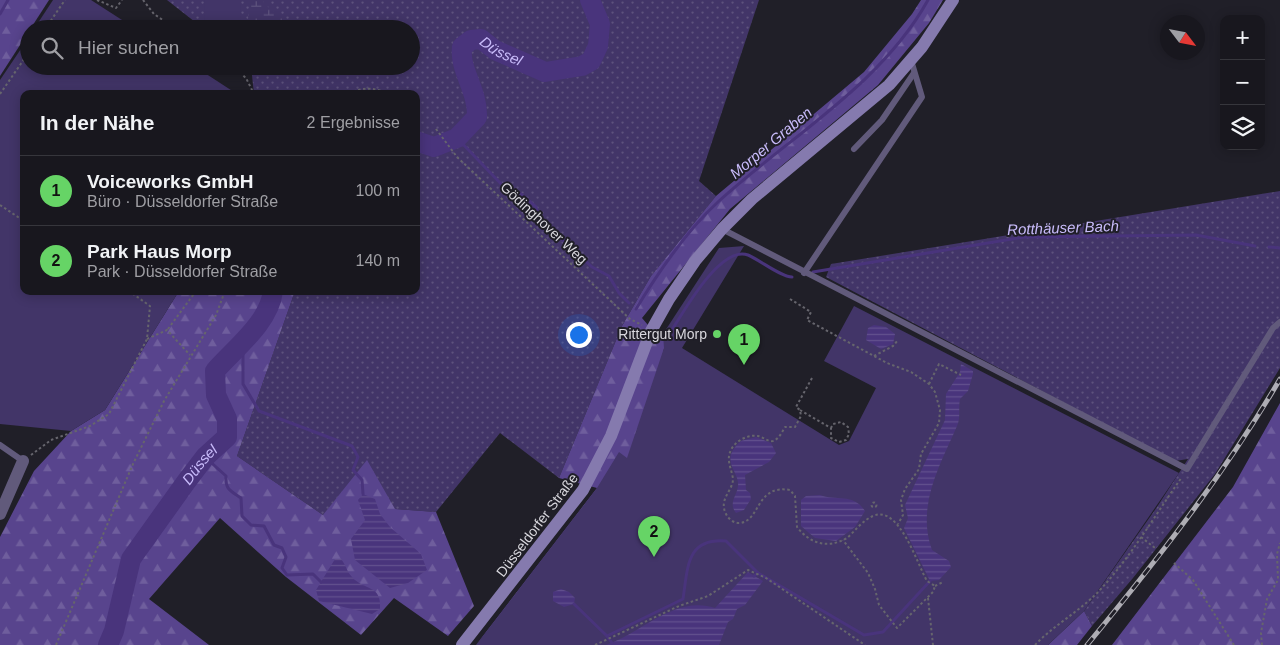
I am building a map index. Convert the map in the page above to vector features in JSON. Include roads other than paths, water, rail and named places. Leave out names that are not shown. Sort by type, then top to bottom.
[{"type":"main road","name":"Düsseldorfer Straße","points":[[462,645],[583,490],[611,436],[638,361],[656,321],[688,269],[722,229],[752,199],[913,66],[953,0]]},
{"type":"street","points":[[0,514],[24,461]]},
{"type":"lane","points":[[854,149],[882,120],[913,66]]},
{"type":"lane","points":[[804,273],[922,97],[913,66]]},
{"type":"lane","points":[[722,229],[1187,469],[1273,328],[1280,322]]},
{"type":"lane","points":[[0,445],[24,461]]},
{"type":"waterway","points":[[0,14],[8,0]]},
{"type":"waterway","name":"Düssel","points":[[420,142],[434,147],[457,138],[477,117],[475,98],[462,56],[462,47],[471,40],[481,39],[495,50],[545,72],[582,66],[591,61],[598,46],[600,24],[590,0]]},
{"type":"waterway","name":"Morper Graben","points":[[636,309],[654,280],[695,225],[746,177],[860,84],[908,30],[928,0]]},
{"type":"waterway","name":"Rotthäuser Bach","points":[[457,138],[504,187],[521,194],[536,207],[538,217],[592,267],[609,276],[619,293],[629,303]]},
{"type":"waterway","name":"Rotthäuser Bach","points":[[813,272],[1024,237],[1196,235],[1255,246]]},
{"type":"waterway","name":"Rotthäuser Bach","points":[[1269,247],[1280,248]]},
{"type":"waterway","name":"Rotthäuser Bach","points":[[666,333],[670,333],[693,297],[714,270],[726,260],[737,255],[748,255],[782,274],[792,277]]},
{"type":"waterway","name":"Düssel","points":[[108,645],[114,631],[131,559],[205,457],[227,437],[227,419],[216,395],[215,371],[258,324],[265,314],[272,295]]},
{"type":"waterway","points":[[238,345],[243,354],[243,384],[259,411],[352,446],[358,457],[353,470],[362,480],[363,494]]},
{"type":"waterway","points":[[205,457],[226,476],[228,487],[241,498],[242,516],[251,525],[264,526],[274,545],[282,548],[286,557],[282,568],[287,575],[313,574],[321,582]]},
{"type":"waterway","points":[[574,604],[607,636],[683,599],[691,557],[703,544],[713,541],[726,541],[758,573]]},
{"type":"waterway","points":[[754,576],[758,573],[864,635],[883,632],[930,581]]},
{"type":"waterway","points":[[607,636],[612,643]]},
{"type":"railway","points":[[1087,645],[1139,581],[1213,483],[1280,379]]},
{"type":"place","name":"Rittergut Morp","points":[[717,334]]},
{"type":"place","name":"Voiceworks GmbH","points":[[744,365]]},
{"type":"place","name":"Park Haus Morp","points":[[654,557]]}]
